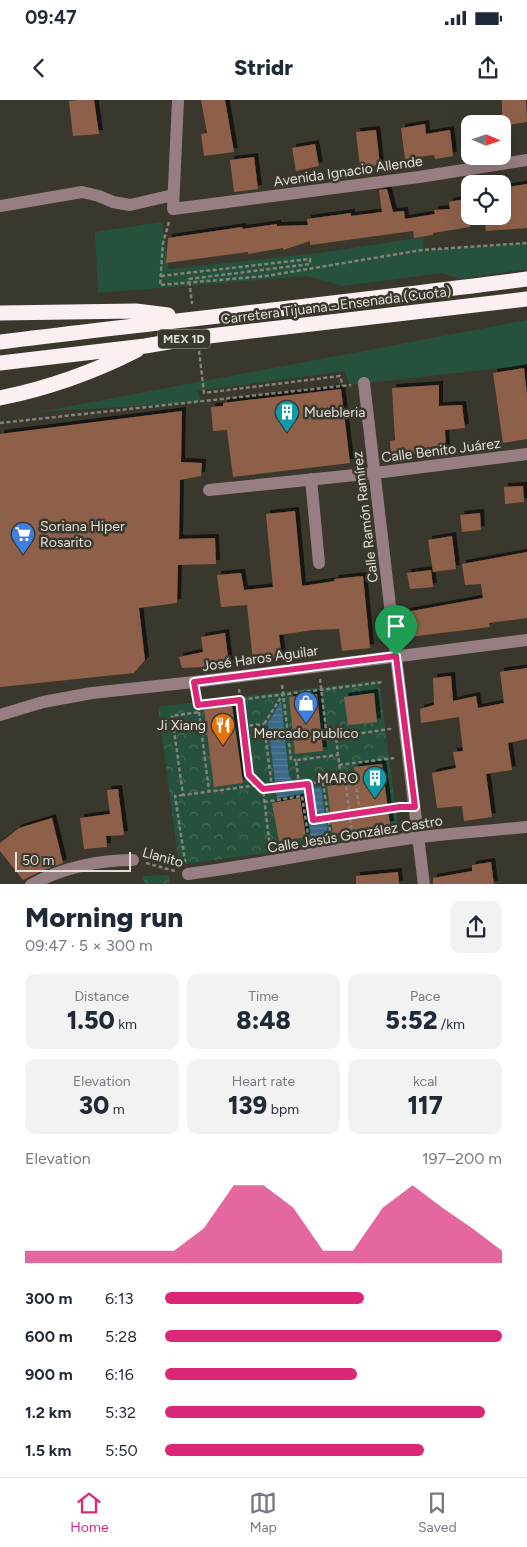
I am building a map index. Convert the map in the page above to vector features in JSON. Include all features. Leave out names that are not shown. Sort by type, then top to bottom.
[{"type":"highway","name":"Carretera Tijuana - Ensenada (Cuota)","points":[[0,342],[527,279]]},
{"type":"highway","name":"Carretera Tijuana - Ensenada (Cuota)","points":[[0,363],[145,346],[192,338],[527,299]]},
{"type":"highway","points":[[0,313],[136,311],[189,318]]},
{"type":"highway","points":[[0,398],[50,387],[110,364],[145,346]]},
{"type":"highway","points":[[0,389],[50,387]]},
{"type":"street","points":[[173,209],[178,100]]},
{"type":"street","name":"Avenida Ignacio Allende","points":[[173,209],[419,177],[527,160]]},
{"type":"street","points":[[0,206],[82,192],[113,202],[130,205],[173,195]]},
{"type":"street","name":"Calle Ramón Ramírez","points":[[364,384],[424,884]]},
{"type":"street","name":"Calle Benito Juárez","points":[[209,490],[375,473],[527,454]]},
{"type":"street","points":[[311,479],[319,563]]},
{"type":"street","name":"José Haros Aguilar","points":[[0,715],[44,702],[92,692],[194,682],[237,675],[527,640]]},
{"type":"street","name":"Calle Jesús González Castro","points":[[188,874],[419,838],[527,826]]},
{"type":"street","points":[[31,884],[57,873],[114,860],[133,860]]},
{"type":"path","points":[[173,209],[163,243],[160,285],[266,276],[422,250],[527,243]]},
{"type":"path","points":[[161,276],[310,259],[310,264],[189,279]]},
{"type":"path","points":[[204,393],[340,376],[343,386]]},
{"type":"path","points":[[0,423],[364,384]]},
{"type":"path","points":[[198,705],[384,682],[380,659]]},
{"type":"path","points":[[318,665],[328,739],[390,730],[389,720]]},
{"type":"path","points":[[281,670],[291,760],[338,755]]},
{"type":"path","points":[[237,675],[249,775],[263,789],[272,861]]},
{"type":"path","points":[[194,682],[209,791]]},
{"type":"path","points":[[272,788],[264,724],[283,694]]},
{"type":"path","points":[[183,795],[172,716],[198,712]]},
{"type":"path","points":[[243,726],[264,724]]},
{"type":"path","points":[[336,738],[341,780]]},
{"type":"path","points":[[340,765],[394,758]]},
{"type":"path","points":[[296,760],[300,785]]},
{"type":"path","points":[[263,789],[355,778],[360,814]]},
{"type":"path","points":[[345,836],[352,835],[346,779]]},
{"type":"path","points":[[323,782],[331,838]]},
{"type":"path","points":[[308,784],[313,820],[400,807],[415,807]]},
{"type":"path","points":[[194,859],[185,861],[175,796],[259,785]]},
{"type":"path","points":[[264,802],[302,796],[309,842],[316,840]]},
{"type":"path","points":[[324,839],[338,837]]},
{"type":"path","name":"Llanito","points":[[133,860],[188,874]]},
{"type":"green space","points":[[162,222],[169,269],[319,253],[424,237],[423,250],[527,243],[527,269],[459,279],[442,273],[343,286],[307,276],[98,293],[95,232]]},
{"type":"green space","points":[[527,320],[527,365],[350,385],[344,371],[197,391],[202,402],[39,412]]},
{"type":"green space","points":[[379,680],[399,834],[179,865],[158,707]]},
{"type":"green space","points":[[169,875],[170,884],[144,884],[143,876]]},
{"type":"water","points":[[281,701],[289,776],[300,790],[321,787],[328,836],[311,838],[304,793],[277,798],[268,723]]},
{"type":"building","points":[[94,100],[99,134],[73,136],[69,101]]},
{"type":"building","points":[[201,100],[225,100],[234,152],[204,156],[201,134],[207,133]]},
{"type":"building","points":[[502,100],[526,100],[527,122],[511,125],[511,115],[502,115]]},
{"type":"building","points":[[425,124],[426,134],[450,130],[453,156],[435,159],[434,155],[405,159],[401,128]]},
{"type":"building","points":[[376,130],[380,165],[360,167],[356,132]]},
{"type":"building","points":[[315,144],[319,166],[296,171],[292,148]]},
{"type":"building","points":[[254,157],[258,189],[234,192],[230,160]]},
{"type":"building","points":[[527,184],[527,228],[486,231],[485,225],[511,225],[511,187]]},
{"type":"building","points":[[387,189],[393,212],[404,211],[405,219],[435,214],[434,210],[450,209],[449,202],[461,200],[461,225],[470,225],[470,227],[414,238],[413,231],[310,245],[310,241],[283,250],[283,248],[248,254],[248,252],[166,263],[168,238],[242,227],[243,229],[277,224],[277,226],[308,225],[307,219],[351,213],[351,216],[382,212],[379,190]]},
{"type":"building","points":[[524,368],[527,395],[527,439],[503,443],[493,373]]},
{"type":"building","points":[[439,385],[439,406],[462,405],[465,428],[445,430],[446,450],[391,457],[390,441],[395,440],[392,388]]},
{"type":"building","name":"Muebleria","points":[[341,389],[350,463],[233,477],[227,430],[213,431],[211,407],[223,406],[223,403]]},
{"type":"building","points":[[182,411],[181,462],[202,463],[201,476],[180,480],[179,539],[215,538],[216,564],[178,565],[177,603],[139,608],[145,660],[134,673],[0,687],[0,434]]},
{"type":"building","points":[[523,486],[524,502],[505,504],[504,487]]},
{"type":"building","points":[[295,511],[302,586],[335,581],[334,579],[363,576],[370,648],[342,651],[339,629],[313,630],[279,635],[282,659],[253,662],[247,605],[221,607],[217,575],[241,573],[244,590],[273,587],[266,514]]},
{"type":"building","points":[[480,513],[481,530],[462,532],[460,515]]},
{"type":"building","points":[[452,536],[456,569],[433,572],[428,540]]},
{"type":"building","points":[[527,552],[527,618],[489,623],[490,627],[409,637],[406,612],[483,598],[481,584],[465,585],[462,564]]},
{"type":"building","points":[[431,570],[433,587],[410,589],[407,573]]},
{"type":"building","points":[[225,633],[229,665],[205,669],[205,667],[182,668],[179,657],[203,652],[201,637]]},
{"type":"building","points":[[527,668],[527,739],[508,743],[512,770],[486,774],[492,817],[464,821],[462,806],[437,808],[432,773],[456,768],[453,752],[463,751],[459,717],[421,723],[420,709],[434,705],[433,678],[451,676],[453,701],[476,696],[478,708],[504,703],[500,672]]},
{"type":"building","points":[[374,693],[377,722],[348,725],[344,697]]},
{"type":"building","name":"Mercado publico","points":[[317,694],[323,751],[295,754],[289,697]]},
{"type":"building","name":"Ji Xiang","points":[[232,706],[243,783],[214,787],[204,709]]},
{"type":"building","points":[[382,764],[390,825],[333,834],[327,786],[355,782],[354,767]]},
{"type":"building","points":[[118,789],[124,835],[106,836],[107,847],[84,849],[80,818],[110,814],[107,790]]},
{"type":"building","points":[[300,798],[306,837],[279,841],[272,803]]},
{"type":"building","points":[[52,818],[63,863],[23,880],[0,851],[0,843],[19,828]]},
{"type":"building","points":[[491,862],[494,884],[433,884],[433,878],[472,871],[472,865]]},
{"type":"building","points":[[398,872],[399,884],[356,884],[356,876]]},
{"type":"place","name":"Muebleria","points":[[287,433]]},
{"type":"place","name":"Soriana Hiper Rosarito","points":[[23,555]]},
{"type":"place","name":"Mercado publico","points":[[306,724]]},
{"type":"place","name":"Ji Xiang","points":[[223,746]]},
{"type":"place","name":"MARO","points":[[375,799]]},
{"type":"route","points":[[396,656],[415,807],[400,807],[313,820],[308,784],[263,789],[249,775],[240,700],[198,705],[194,682],[396,656]]}]
